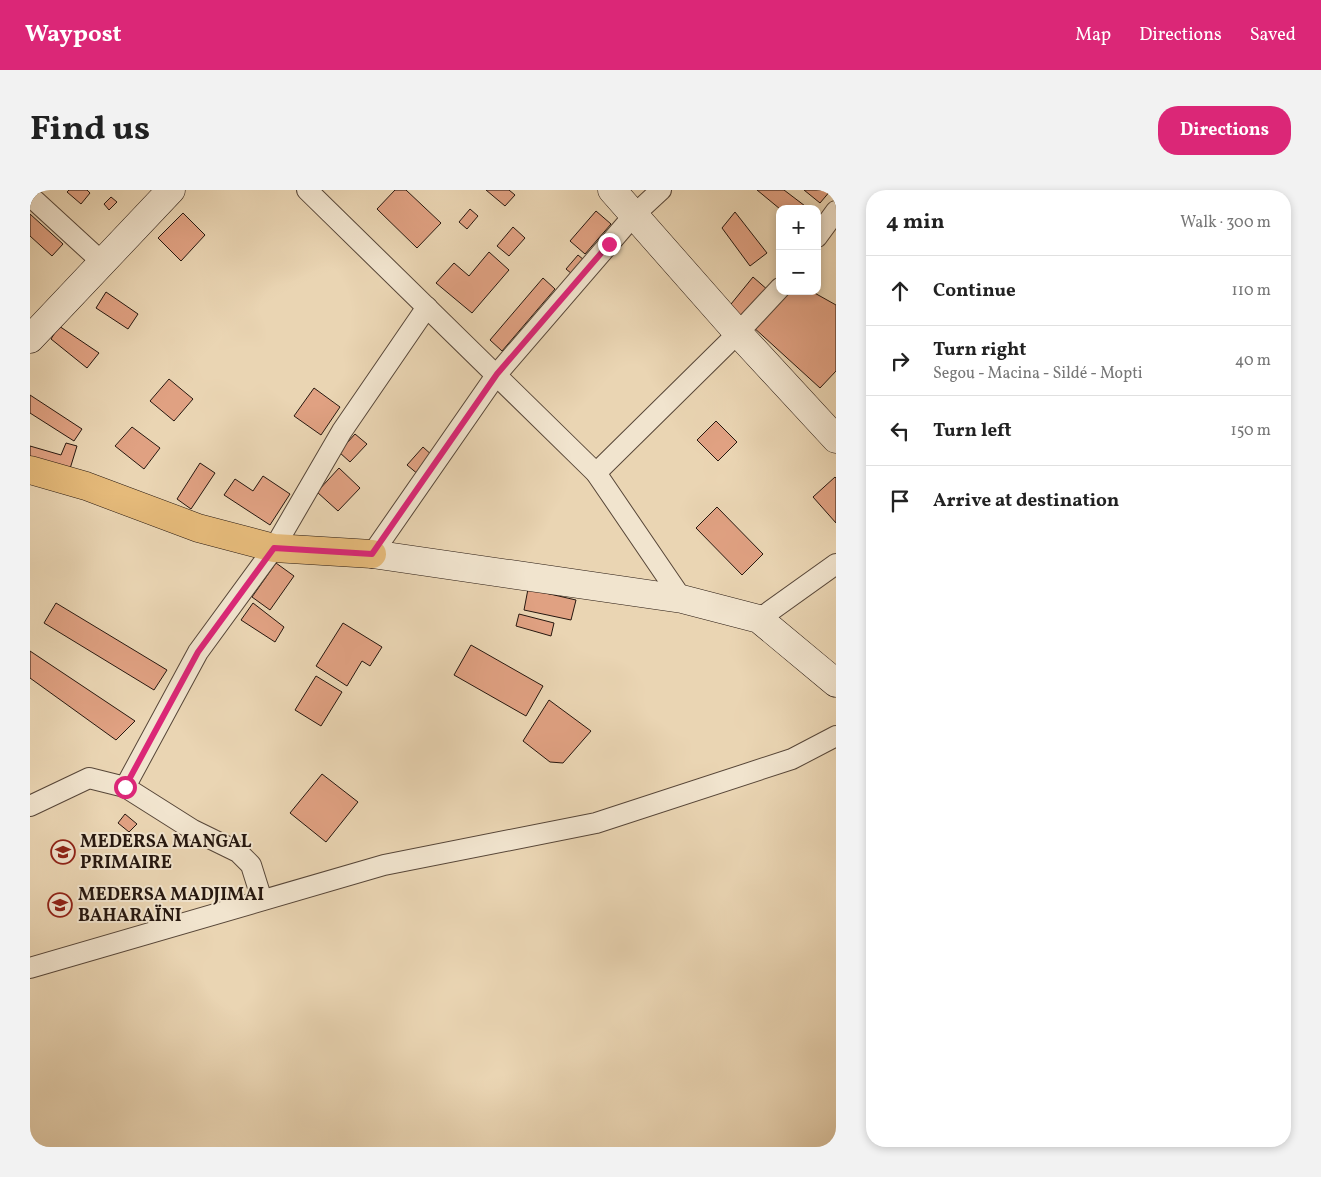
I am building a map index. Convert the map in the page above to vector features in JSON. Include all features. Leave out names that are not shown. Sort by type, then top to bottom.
[{"type":"main road","points":[[30,470],[86,486],[198,528],[274,548],[372,554]]},
{"type":"street","points":[[30,339],[171,190]]},
{"type":"street","points":[[307,190],[596,473],[682,599]]},
{"type":"street","points":[[612,190],[738,334],[836,439]]},
{"type":"street","points":[[661,190],[634,215],[497,374],[372,554],[682,599],[759,619],[836,683]]},
{"type":"street","points":[[30,196],[102,262]]},
{"type":"street","points":[[821,232],[836,211]]},
{"type":"street","points":[[596,473],[738,334],[776,292]]},
{"type":"street","points":[[125,787],[198,652],[274,548],[342,431],[427,307]]},
{"type":"street","points":[[759,619],[836,564]]},
{"type":"street","points":[[30,968],[384,865],[596,823],[792,759],[836,736]]},
{"type":"street","points":[[30,806],[89,778],[125,787],[193,830],[238,852],[251,865],[262,900]]},
{"type":"building","points":[[69,190],[87,190],[90,193],[81,204],[67,192]]},
{"type":"building","points":[[395,190],[406,190],[441,223],[417,248],[377,209]]},
{"type":"building","points":[[486,190],[509,190],[515,195],[505,206]]},
{"type":"building","points":[[757,190],[784,190],[804,205],[776,205]]},
{"type":"building","points":[[804,190],[831,190],[820,203]]},
{"type":"building","points":[[111,197],[117,202],[109,210],[104,204]]},
{"type":"building","points":[[470,209],[478,216],[467,229],[459,222]]},
{"type":"building","points":[[596,211],[611,224],[585,254],[570,241]]},
{"type":"building","points":[[735,212],[767,253],[750,266],[722,228]]},
{"type":"building","points":[[183,213],[205,235],[181,261],[158,238]]},
{"type":"building","points":[[30,214],[63,244],[52,256],[30,236]]},
{"type":"building","points":[[513,227],[525,238],[509,256],[497,246]]},
{"type":"building","points":[[489,252],[509,270],[472,313],[436,283],[454,263],[469,276]]},
{"type":"building","points":[[578,255],[584,260],[572,274],[566,269]]},
{"type":"building","points":[[753,277],[769,291],[744,322],[727,309]]},
{"type":"building","points":[[543,278],[555,289],[502,351],[490,340]]},
{"type":"building","points":[[106,292],[138,314],[128,329],[96,308]]},
{"type":"building","points":[[781,295],[818,295],[836,305],[836,371],[820,388],[752,326]]},
{"type":"building","points":[[59,326],[99,353],[87,368],[51,339]]},
{"type":"building","points":[[169,379],[193,399],[174,421],[150,401]]},
{"type":"building","points":[[314,388],[340,407],[321,435],[294,416]]},
{"type":"building","points":[[30,395],[82,429],[74,441],[30,413]]},
{"type":"building","points":[[716,421],[737,442],[718,461],[697,440]]},
{"type":"building","points":[[132,427],[160,448],[144,469],[115,446]]},
{"type":"building","points":[[355,434],[367,444],[350,462],[339,452]]},
{"type":"building","points":[[66,443],[77,446],[69,472],[30,459],[30,446],[61,455]]},
{"type":"building","points":[[423,447],[434,457],[419,475],[407,465]]},
{"type":"building","points":[[200,463],[215,473],[191,509],[177,499]]},
{"type":"building","points":[[339,468],[360,488],[338,511],[317,492]]},
{"type":"building","points":[[263,476],[290,494],[270,525],[224,495],[235,479],[253,491]]},
{"type":"building","points":[[836,478],[836,523],[813,497]]},
{"type":"building","points":[[717,507],[763,554],[742,575],[696,528]]},
{"type":"building","points":[[276,563],[294,576],[270,610],[252,597]]},
{"type":"building","points":[[528,589],[576,600],[571,620],[524,610]]},
{"type":"building","points":[[56,603],[167,670],[154,690],[44,623]]},
{"type":"building","points":[[253,603],[284,627],[275,642],[241,620]]},
{"type":"building","points":[[519,614],[554,623],[551,636],[516,626]]},
{"type":"building","points":[[343,623],[382,647],[370,666],[362,661],[347,686],[316,666]]},
{"type":"building","points":[[471,645],[543,686],[526,716],[454,675]]},
{"type":"building","points":[[30,651],[135,721],[116,740],[30,678]]},
{"type":"building","points":[[316,676],[342,692],[321,726],[295,710]]},
{"type":"building","points":[[549,700],[591,731],[563,763],[550,762],[523,741]]},
{"type":"building","points":[[322,774],[358,802],[326,842],[290,813]]},
{"type":"building","points":[[125,814],[137,824],[129,832],[118,823]]},
{"type":"place","name":"MEDERSA MANGAL PRIMAIRE","points":[[63,852]]},
{"type":"place","name":"MEDERSA MADJIMAI BAHARAÏNI","points":[[60,905]]},
{"type":"route","points":[[125,787],[198,652],[274,548],[372,554],[497,374],[609,244]]}]
